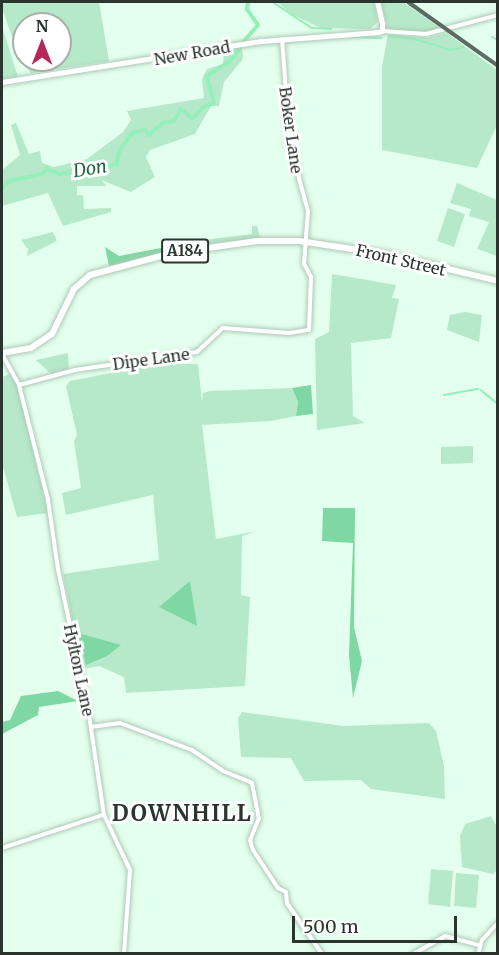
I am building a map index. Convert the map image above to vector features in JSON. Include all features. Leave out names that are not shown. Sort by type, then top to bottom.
[{"type":"main road","points":[[377,2],[382,31]]},
{"type":"main road","name":"New Road","points":[[2,82],[282,39],[382,31]]},
{"type":"main road","name":"A184","points":[[2,354],[31,348],[52,334],[74,289],[81,280],[99,271],[165,254],[257,241],[304,242]]},
{"type":"main road","name":"Front Street","points":[[304,242],[385,254],[498,281]]},
{"type":"street","points":[[382,31],[433,33],[498,15]]},
{"type":"street","name":"Boker Lane","points":[[282,39],[290,145],[307,208],[304,268],[311,277],[309,330]]},
{"type":"street","name":"Dipe Lane","points":[[19,385],[75,370],[197,352],[223,328],[290,333],[309,330]]},
{"type":"street","points":[[2,354],[19,385]]},
{"type":"street","name":"Hylton Lane","points":[[19,385],[48,500],[91,727],[104,815],[130,870],[124,954]]},
{"type":"street","points":[[91,727],[120,723],[200,753],[224,771],[252,783],[259,818],[250,840],[256,856],[278,888],[286,892],[287,903],[322,954]]},
{"type":"street","points":[[2,848],[104,815]]},
{"type":"street","points":[[478,953],[479,945],[498,923]]},
{"type":"street","points":[[413,954],[445,936],[479,945]]},
{"type":"green space","points":[[12,2],[99,2],[109,61],[72,67],[72,12],[12,12],[12,37],[2,4]]},
{"type":"green space","points":[[277,2],[374,2],[378,22],[370,29],[321,28],[291,14]]},
{"type":"green space","points":[[381,2],[403,2],[440,28],[432,32],[388,30]]},
{"type":"green space","points":[[2,26],[12,58],[12,72],[16,72],[18,77],[2,80]]},
{"type":"green space","points":[[447,33],[497,70],[497,125],[477,168],[382,150],[382,67],[388,34],[427,38]]},
{"type":"green space","points":[[242,47],[243,59],[224,82],[219,106],[211,106],[195,134],[150,150],[146,157],[155,177],[131,192],[101,180],[107,186],[77,186],[77,195],[83,195],[84,209],[111,208],[111,212],[63,226],[48,193],[2,206],[2,170],[20,155],[11,125],[16,123],[29,154],[40,151],[42,163],[54,167],[87,159],[123,132],[131,120],[127,111],[204,98],[202,79],[207,69],[223,64],[224,51]]},
{"type":"green space","points":[[457,183],[497,200],[497,256],[477,249],[489,222],[469,216],[471,209],[450,203]]},
{"type":"green space","points":[[448,208],[465,214],[454,247],[437,241]]},
{"type":"green space","points":[[252,226],[257,226],[260,238],[198,246],[197,241],[252,234]]},
{"type":"green space","points":[[53,232],[57,241],[27,256],[28,249],[21,240]]},
{"type":"green space","points":[[193,242],[185,248],[109,266],[105,247],[119,256]]},
{"type":"green space","points":[[332,274],[396,285],[392,298],[399,299],[391,338],[351,343],[353,416],[365,423],[317,430],[315,339],[329,332]]},
{"type":"green space","points":[[465,312],[482,315],[479,342],[447,330],[450,315]]},
{"type":"green space","points":[[68,353],[69,369],[51,374],[36,360]]},
{"type":"green space","points":[[177,358],[179,364],[198,364],[202,401],[203,393],[210,391],[292,388],[298,402],[296,416],[271,421],[202,425],[216,539],[257,531],[242,536],[241,595],[250,597],[245,686],[126,693],[124,677],[99,666],[82,669],[63,574],[159,560],[153,495],[66,515],[62,493],[81,488],[74,441],[77,435],[66,386],[70,381],[116,372],[115,366]]},
{"type":"green space","points":[[10,374],[17,384],[48,513],[17,517],[2,463],[2,377]]},
{"type":"green space","points":[[311,385],[313,414],[296,416],[298,402],[292,388]]},
{"type":"green space","points":[[473,446],[473,463],[441,464],[441,447]]},
{"type":"green space","points":[[323,508],[355,508],[354,627],[362,661],[353,698],[349,655],[353,543],[322,541]]},
{"type":"green space","points":[[190,581],[197,626],[159,607]]},
{"type":"green space","points":[[78,633],[121,645],[107,656],[86,665]]},
{"type":"green space","points":[[58,691],[78,701],[39,707],[38,715],[2,734],[2,722],[10,720],[21,696]]},
{"type":"green space","points":[[242,712],[344,726],[429,723],[436,731],[444,766],[445,799],[371,789],[361,780],[304,781],[291,758],[241,757],[238,718]]},
{"type":"green space","points":[[491,816],[497,827],[497,870],[493,874],[462,867],[460,836],[465,824]]},
{"type":"green space","points":[[431,869],[453,871],[450,907],[428,904]]},
{"type":"green space","points":[[456,873],[479,875],[476,908],[454,906]]},
{"type":"waterway","name":"Don","points":[[244,41],[258,25],[247,9],[248,2]]},
{"type":"waterway","points":[[273,2],[312,28],[331,29]]},
{"type":"waterway","points":[[351,37],[381,38]]},
{"type":"waterway","points":[[389,37],[415,39],[450,50],[464,47]]},
{"type":"waterway","points":[[492,37],[498,40]]},
{"type":"waterway","name":"Don","points":[[2,189],[9,181],[43,174],[46,169],[60,174],[117,164],[119,151],[132,133],[145,130],[149,135],[163,123],[174,121],[181,109],[192,118],[204,107],[214,103],[207,76],[230,61],[241,47]]},
{"type":"waterway","points":[[444,395],[478,389]]},
{"type":"waterway","points":[[481,390],[498,404]]},
{"type":"railway","points":[[408,2],[498,66]]},
{"type":"district","name":"DOWNHILL","points":[[182,814]]}]
